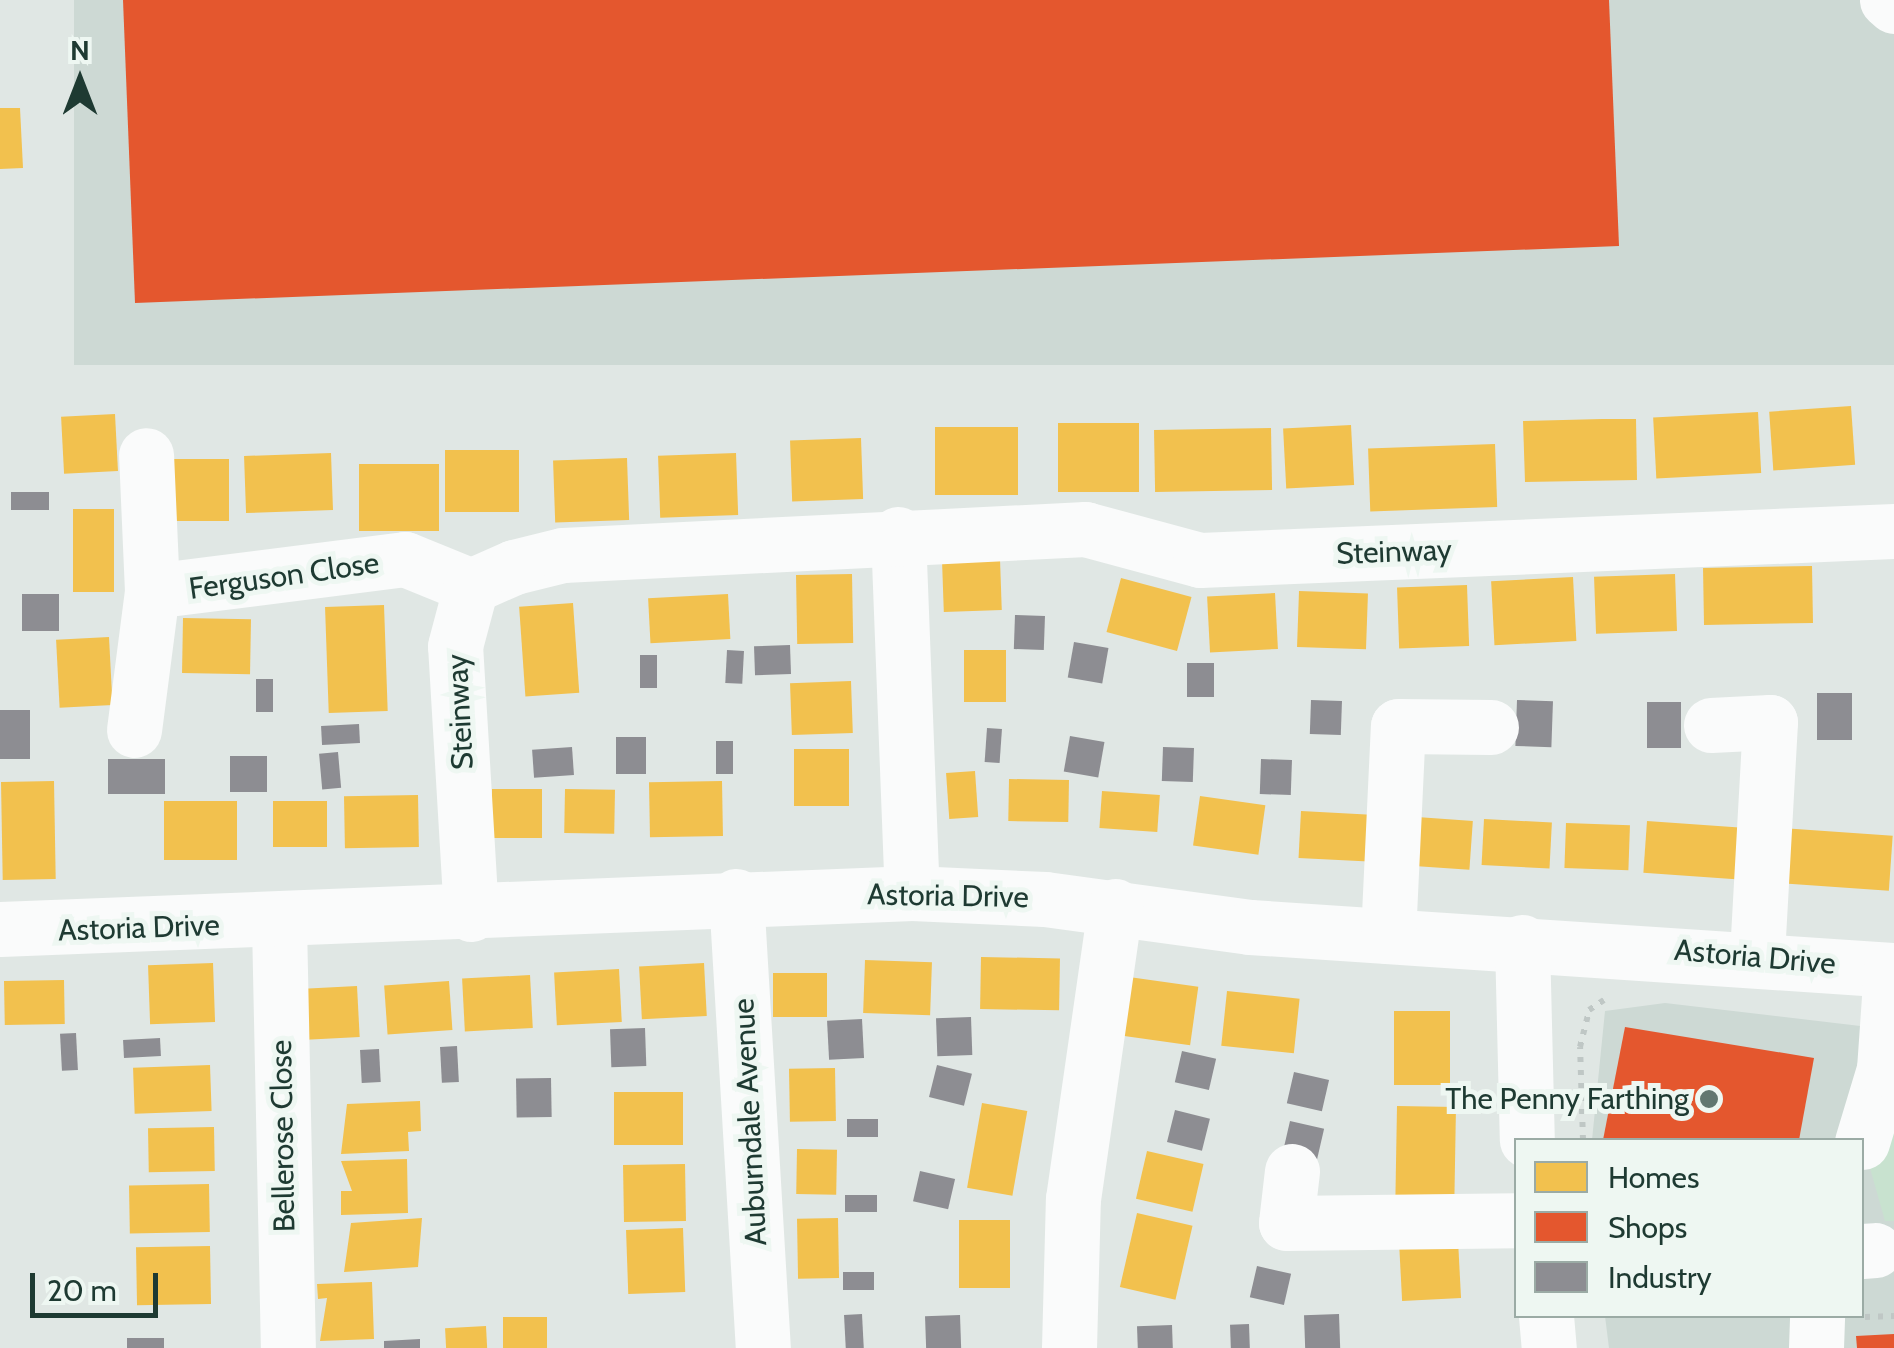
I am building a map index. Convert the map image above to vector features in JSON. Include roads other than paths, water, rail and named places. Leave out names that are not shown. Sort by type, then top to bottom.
[{"type":"street","points":[[1887,0],[1894,6]]},
{"type":"street","name":"Ferguson Close","points":[[134,730],[152,591],[146,455]]},
{"type":"street","name":"Steinway","points":[[471,914],[456,646],[471,586],[563,555],[898,534],[1085,529],[1200,560],[1894,531]]},
{"type":"street","points":[[898,534],[912,893]]},
{"type":"street","name":"Ferguson Close","points":[[152,591],[405,560],[471,586]]},
{"type":"street","points":[[1711,724],[1778,721],[1756,954]]},
{"type":"street","points":[[1388,936],[1375,726],[1491,727]]},
{"type":"street","name":"Astoria Drive","points":[[0,929],[279,924],[736,896],[912,893],[1115,906],[1388,936],[1756,954],[1892,970]]},
{"type":"street","name":"Auburndale Avenue","points":[[736,896],[763,1348]]},
{"type":"street","points":[[1069,1348],[1073,1199],[1115,906]]},
{"type":"street","name":"Bellerose Close","points":[[279,924],[288,1348]]},
{"type":"street","points":[[1522,942],[1527,1138]]},
{"type":"street","points":[[1863,1138],[1884,1069],[1892,970]]},
{"type":"street","points":[[1292,1171],[1286,1223],[1514,1220]]},
{"type":"street","points":[[1546,1318],[1549,1348]]},
{"type":"street","points":[[1816,1348],[1817,1318]]},
{"type":"place","name":"The Penny Farthing","points":[[1709,1099]]}]
